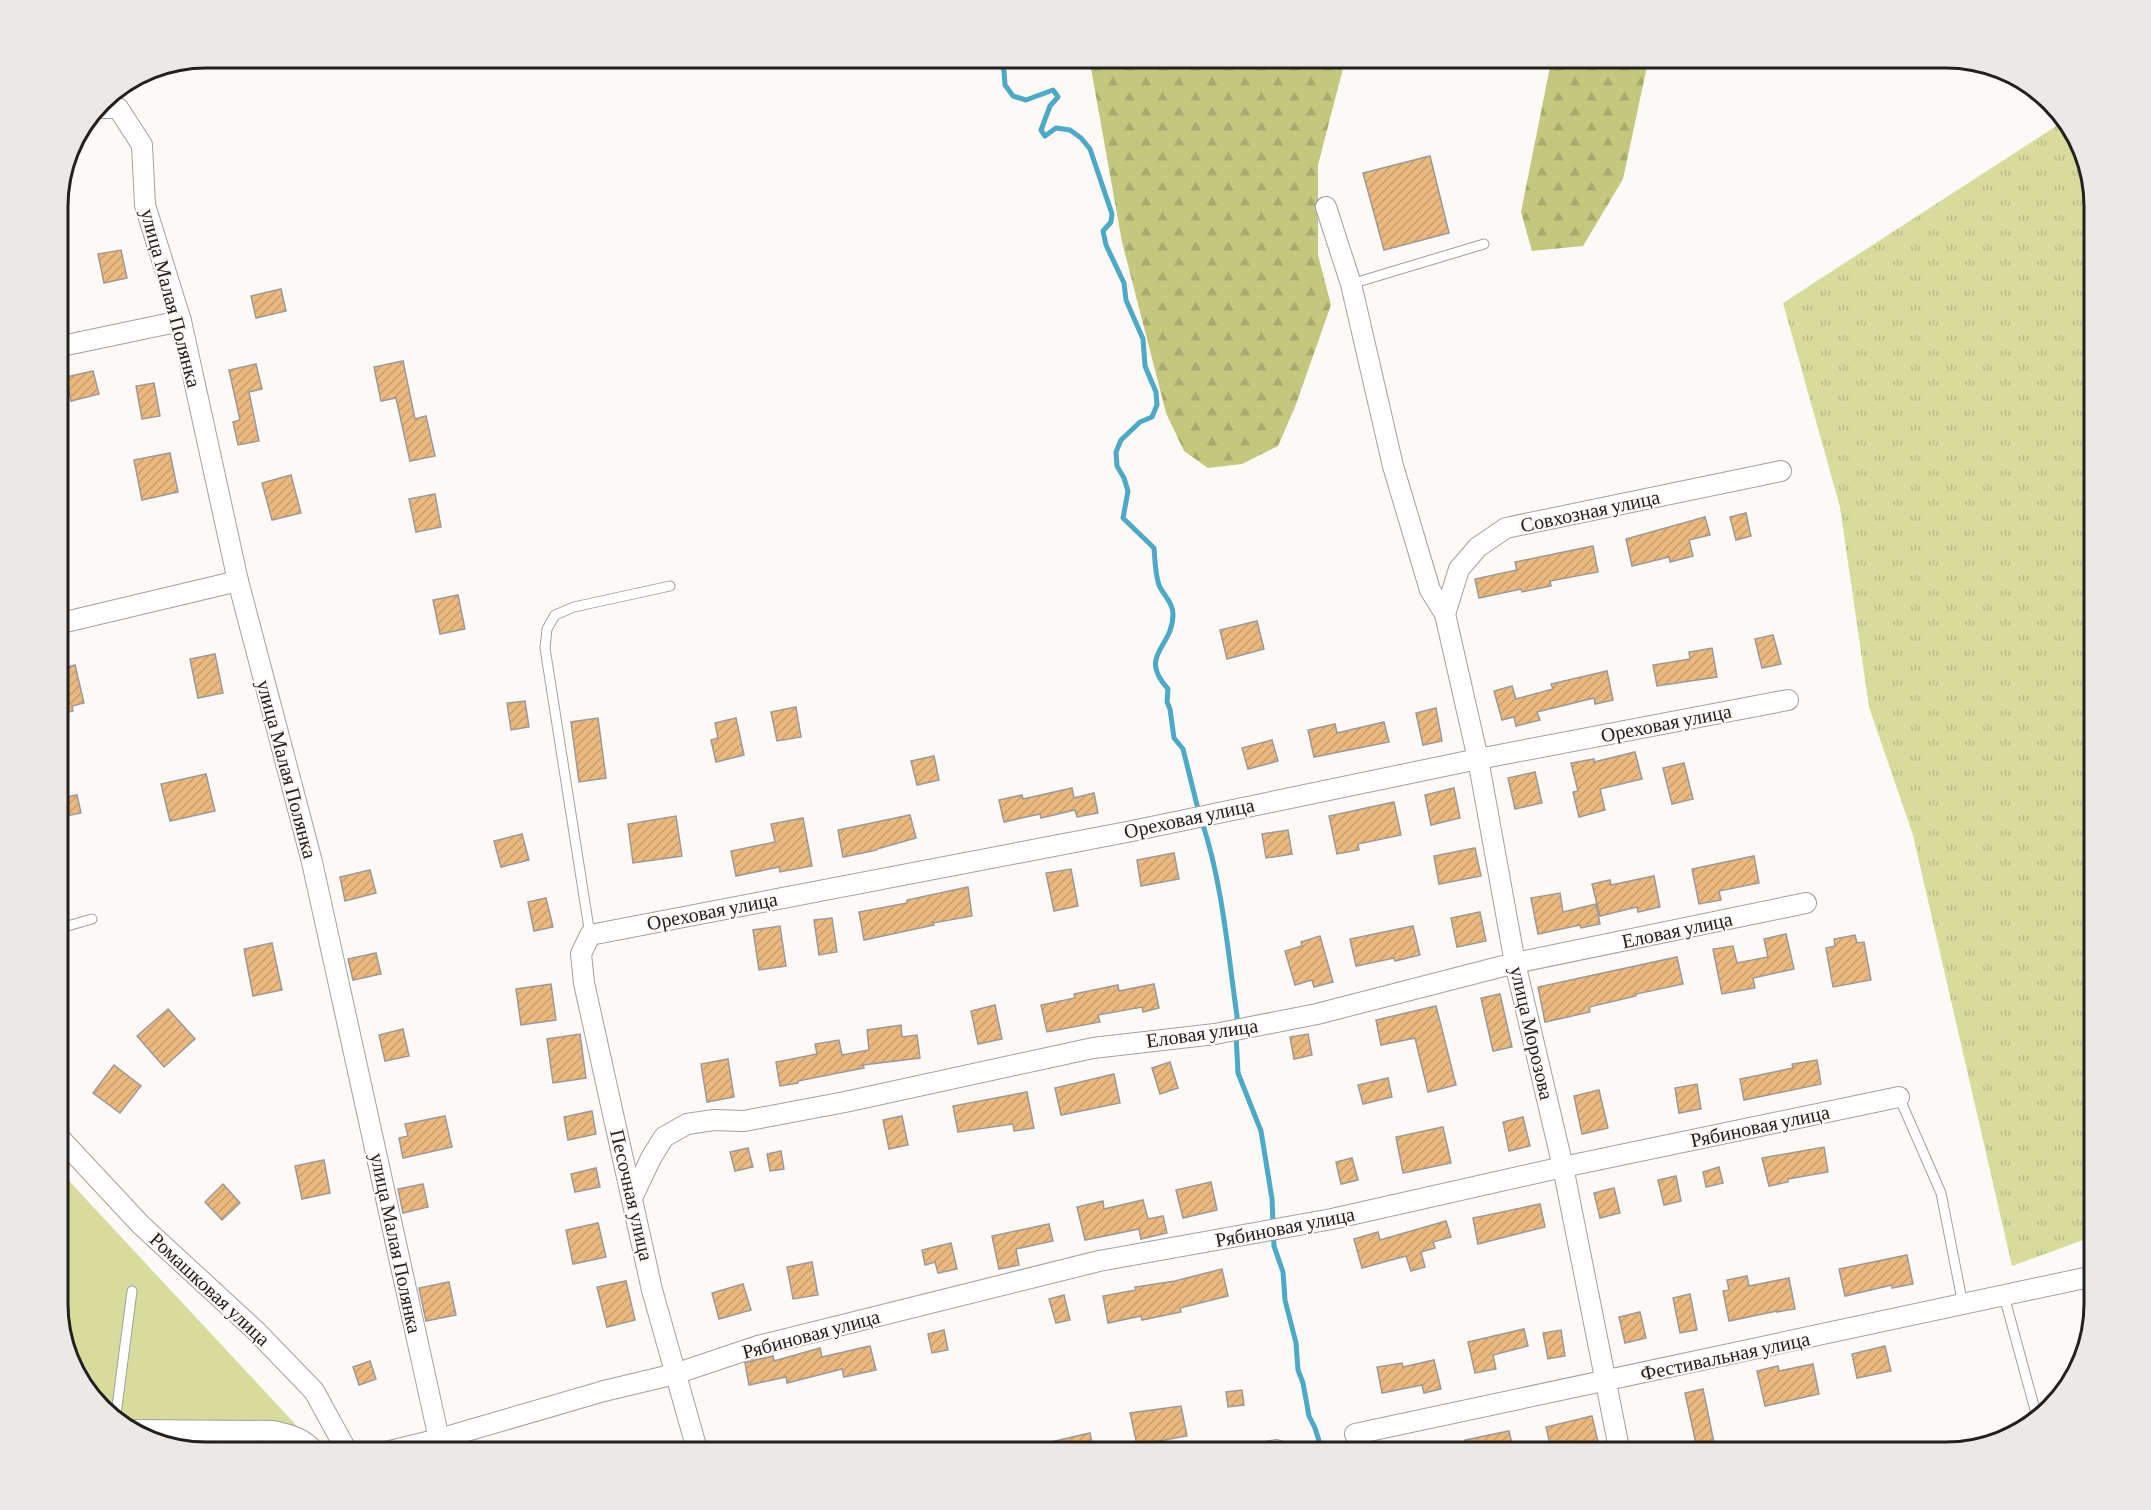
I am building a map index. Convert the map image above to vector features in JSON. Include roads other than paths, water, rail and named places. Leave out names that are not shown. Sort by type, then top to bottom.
[{"type":"street","name":"улица Малая Полянка","points":[[108,108],[118,108],[141,145],[144,205],[181,321],[237,581],[312,862],[439,1439]]},
{"type":"street","points":[[1326,207],[1351,284],[1393,466],[1430,590],[1445,614]]},
{"type":"street","points":[[68,345],[181,321]]},
{"type":"street","name":"Совхозная улица","points":[[1445,614],[1458,569],[1478,547],[1506,528],[1781,471]]},
{"type":"street","points":[[68,621],[237,581]]},
{"type":"street","name":"улица Морозова","points":[[1445,614],[1478,759],[1515,963],[1563,1167],[1618,1442]]},
{"type":"street","name":"Ореховая улица","points":[[590,935],[1788,700]]},
{"type":"street","name":"Еловая улица","points":[[633,1196],[664,1137],[687,1124],[714,1120],[744,1121],[845,1102],[1093,1048],[1222,1032],[1317,1014],[1515,963],[1806,903]]},
{"type":"street","name":"Песочная улица","points":[[590,935],[581,954],[584,983],[652,1290],[695,1442]]},
{"type":"street","name":"Рябиновая улица","points":[[427,1442],[604,1391],[675,1374],[758,1346],[1099,1261],[1332,1219],[1563,1167],[1899,1097]]},
{"type":"street","name":"Ромашковая улица","points":[[68,1147],[141,1225],[256,1331],[314,1391],[342,1442]]},
{"type":"street","name":"Фестивальная улица","points":[[1355,1434],[2084,1278]]},
{"type":"street","points":[[149,1430],[273,1431],[295,1436],[307,1442]]},
{"type":"lane","points":[[1351,284],[1485,244]]},
{"type":"lane","points":[[590,935],[545,648],[548,629],[555,615],[574,607],[670,586]]},
{"type":"lane","points":[[68,927],[92,919]]},
{"type":"lane","points":[[1899,1097],[1941,1193],[1963,1305]]},
{"type":"lane","points":[[117,1410],[132,1291]]},
{"type":"lane","points":[[2004,1296],[2035,1410]]},
{"type":"waterway","points":[[1003,68],[1005,85],[1013,96],[1026,100],[1053,90],[1058,97],[1050,106],[1041,130],[1045,136],[1056,128],[1070,130],[1081,138],[1090,149],[1112,214],[1111,222],[1103,231],[1106,245],[1124,283],[1126,300],[1143,339],[1145,366],[1156,392],[1157,405],[1152,417],[1140,422],[1121,440],[1116,452],[1117,466],[1128,491],[1123,518],[1154,548],[1159,585],[1173,610],[1172,626],[1156,659],[1156,667],[1159,677],[1168,689],[1167,702],[1174,738],[1183,749],[1199,813]]},
{"type":"waterway","points":[[1202,822],[1215,868],[1237,1025]]},
{"type":"waterway","points":[[1236,1034],[1238,1073],[1261,1131],[1272,1199],[1274,1246],[1283,1272],[1285,1300],[1296,1343],[1298,1370],[1303,1383],[1309,1416],[1319,1442]]}]
